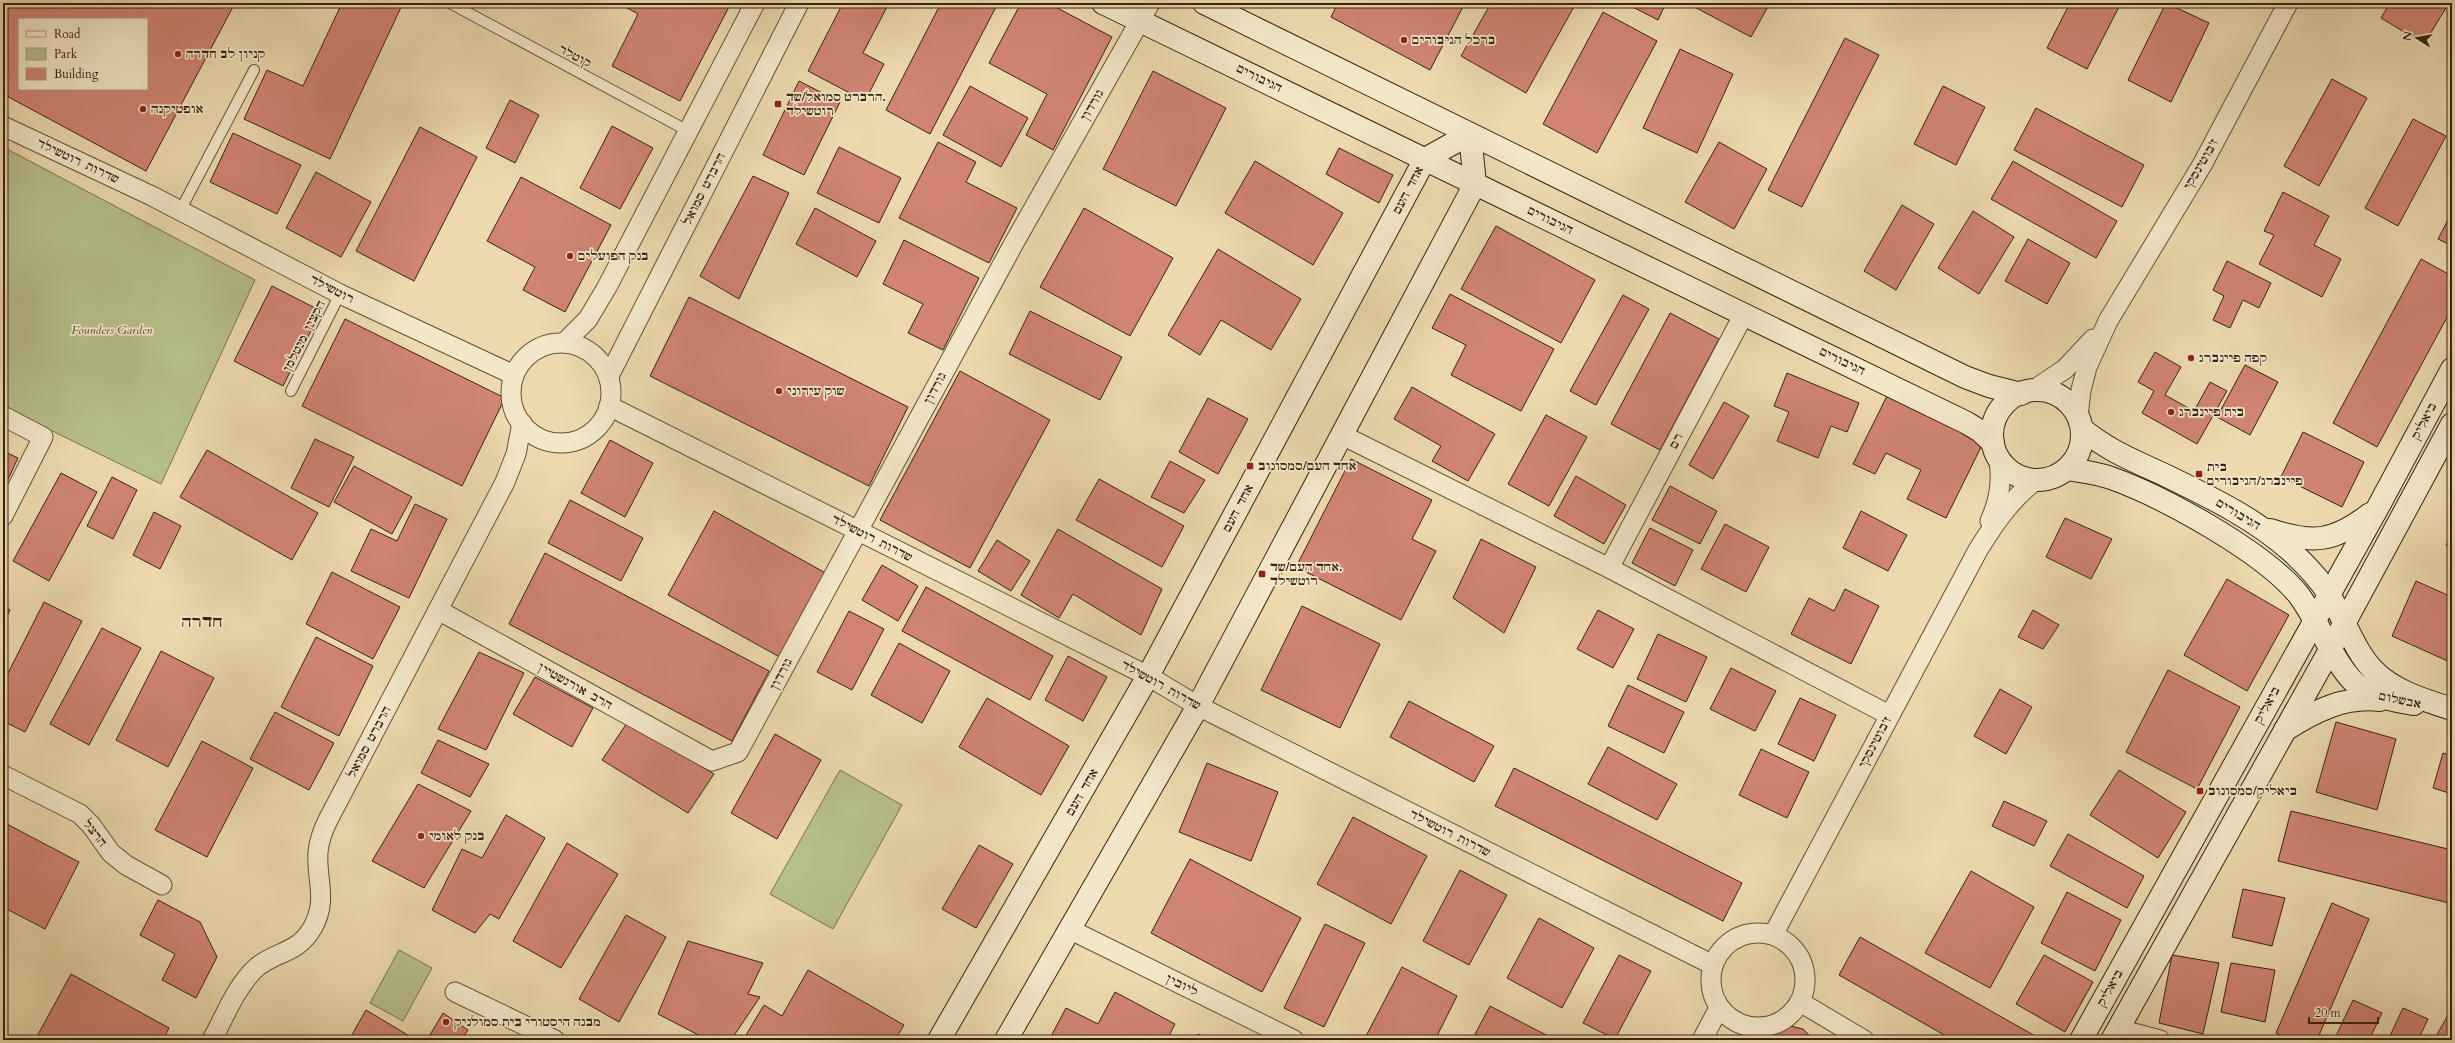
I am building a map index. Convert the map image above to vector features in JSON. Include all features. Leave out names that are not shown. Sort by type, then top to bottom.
[{"type":"street","points":[[565,342],[588,319],[607,287],[755,3]]},
{"type":"street","name":"הרברט סמואל","points":[[608,376],[799,3]]},
{"type":"street","name":"הגיבורים","points":[[1103,3],[1145,12],[1424,159],[1967,423],[1980,431],[1996,450]]},
{"type":"street","points":[[1204,3],[1965,377],[1989,386],[2026,392],[2050,391],[2064,398],[2075,409],[2080,423],[2079,451],[2067,469],[2052,478],[2036,480],[2021,477],[2008,470],[1996,450],[1992,432],[1996,417],[2002,408],[2013,397],[2026,392]]},
{"type":"street","name":"ז'בוטינסקי","points":[[2080,423],[2081,390],[2087,367],[2108,321],[2202,164],[2288,3]]},
{"type":"street","name":"גורדון","points":[[712,761],[738,752],[1014,243],[1145,12]]},
{"type":"street","name":"שדרות רוטשילד","points":[[3,126],[152,196]]},
{"type":"street","points":[[1006,1040],[1071,930],[1198,706],[1475,184],[1470,134]]},
{"type":"street","name":"אחד העם","points":[[939,1040],[1148,676],[1424,159],[1470,134]]},
{"type":"street","name":"רוטשילד","points":[[152,196],[340,294],[514,375]]},
{"type":"street","name":"רם","points":[[1609,568],[1744,314]]},
{"type":"street","name":"ז'בוטינסקי","points":[[2026,392],[2065,369],[2108,321]]},
{"type":"street","points":[[565,342],[579,346],[592,353],[602,363],[608,376],[611,391],[609,406],[603,420],[592,432],[578,440],[568,442],[547,441],[533,434],[522,423],[514,409],[511,392],[514,375],[522,362],[534,350],[549,344],[565,342]]},
{"type":"street","name":"ביאליק","points":[[2081,1040],[2377,509],[2452,369]]},
{"type":"street","name":"שדרות רוטשילד","points":[[609,406],[1148,676],[1198,706],[1713,965]]},
{"type":"street","points":[[3,416],[43,437],[3,516]]},
{"type":"street","name":"הרברט סמואל","points":[[212,1040],[249,976],[258,966],[287,953],[301,943],[313,927],[322,901],[318,852],[322,835],[505,482],[516,454],[522,423]]},
{"type":"street","name":"הגיבורים","points":[[2080,423],[2116,454],[2199,492],[2262,528],[2315,574],[2329,593],[2344,622]]},
{"type":"street","points":[[2160,1040],[2115,1035],[2283,731],[2331,648],[2452,424]]},
{"type":"street","points":[[1342,435],[1609,568],[1889,715]]},
{"type":"street","name":"ז'בוטינסקי","points":[[1978,550],[1997,501],[2001,470],[1996,450]]},
{"type":"street","points":[[2067,469],[2087,471],[2112,478],[2145,493],[2222,534],[2275,571],[2297,594],[2315,618]]},
{"type":"street","name":"ז'בוטינסקי","points":[[1773,935],[1978,550],[2004,510],[2017,494],[2036,480]]},
{"type":"street","points":[[2262,528],[2306,539],[2326,538],[2349,530],[2377,509]]},
{"type":"street","name":"הרב אורנשטיין","points":[[438,610],[712,761]]},
{"type":"street","name":"אבשלום","points":[[2315,618],[2331,648],[2348,675],[2358,687],[2370,693],[2398,702],[2452,709]]},
{"type":"street","name":"אבשלום","points":[[2344,622],[2364,659],[2388,683],[2420,698],[2452,709]]},
{"type":"street","points":[[2283,731],[2309,714],[2337,703],[2355,699],[2398,702]]},
{"type":"street","name":"הרצל","points":[[3,775],[80,814],[91,825],[111,853],[126,865],[162,885]]},
{"type":"street","name":"ליובין","points":[[1071,930],[1294,1040]]},
{"type":"street","points":[[1757,932],[1773,935],[1793,948],[1804,970],[1804,986],[1800,1002],[1794,1011],[1781,1022],[1762,1034],[1731,1019],[1719,1008],[1714,998],[1710,981],[1713,965],[1723,948],[1736,938],[1757,932]]},
{"type":"street","points":[[455,992],[555,1040]]},
{"type":"street","points":[[1800,1002],[1864,1040]]},
{"type":"street","points":[[1702,1040],[1719,1008]]},
{"type":"lane","name":"קוטלר","points":[[450,3],[688,131]]},
{"type":"lane","points":[[180,211],[254,70]]},
{"type":"lane","name":"הקצין מיטלמן","points":[[292,390],[340,294]]},
{"type":"green space","name":"Founders Garden","points":[[3,147],[255,280],[161,484],[3,407]]},
{"type":"green space","points":[[840,770],[902,805],[833,929],[770,894]]},
{"type":"green space","points":[[399,950],[432,968],[403,1021],[370,1003]]},
{"type":"building","name":"קניון לב חדרה","points":[[3,3],[235,3],[146,171],[3,94]]},
{"type":"building","points":[[342,3],[403,3],[330,159],[244,119],[267,70],[303,86]]},
{"type":"building","points":[[618,3],[731,3],[680,101],[612,66],[638,14]]},
{"type":"building","points":[[843,3],[889,3],[863,53],[884,64],[865,101],[808,71]]},
{"type":"building","points":[[941,3],[998,3],[930,134],[886,110]]},
{"type":"building","points":[[1021,3],[1048,3],[1112,37],[1053,150],[1026,135],[1047,94],[989,63]]},
{"type":"building","points":[[1338,3],[1465,3],[1430,70],[1331,17]]},
{"type":"building","points":[[1491,3],[1576,3],[1526,93],[1461,56]]},
{"type":"building","points":[[1625,3],[1666,3],[1658,20]]},
{"type":"building","points":[[1687,3],[1770,3],[1751,37]]},
{"type":"building","points":[[2070,3],[2121,3],[2087,69],[2047,48]]},
{"type":"building","points":[[2166,3],[2209,23],[2171,102],[2128,80]]},
{"type":"building","points":[[2390,3],[2449,3],[2424,44],[2381,18]]},
{"type":"building","points":[[1603,12],[1657,41],[1597,153],[1543,124]]},
{"type":"building","points":[[1845,38],[1879,55],[1802,207],[1768,190]]},
{"type":"building","points":[[1680,49],[1733,74],[1697,153],[1643,128]]},
{"type":"building","points":[[1153,71],[1226,108],[1176,206],[1103,169]]},
{"type":"building","points":[[2332,79],[2367,98],[2319,186],[2284,166]]},
{"type":"building","points":[[799,81],[840,102],[804,175],[763,155]]},
{"type":"building","points":[[970,86],[1028,118],[1001,167],[943,135]]},
{"type":"building","points":[[1943,86],[1985,107],[1956,165],[1914,144]]},
{"type":"building","points":[[510,100],[539,115],[515,163],[486,148]]},
{"type":"building","points":[[2036,108],[2144,165],[2122,207],[2014,150]]},
{"type":"building","points":[[2413,119],[2446,136],[2398,226],[2365,208]]},
{"type":"building","points":[[612,126],[653,148],[620,209],[580,188]]},
{"type":"building","points":[[420,127],[477,157],[414,281],[356,251]]},
{"type":"building","points":[[233,133],[301,165],[277,214],[210,182]]},
{"type":"building","points":[[938,142],[976,162],[966,182],[1017,208],[989,263],[899,218]]},
{"type":"building","points":[[1719,142],[1767,169],[1734,229],[1685,202]]},
{"type":"building","points":[[839,147],[901,178],[879,223],[817,193]]},
{"type":"building","points":[[1339,148],[1393,175],[1379,203],[1326,174]]},
{"type":"building","points":[[1255,161],[1343,213],[1313,265],[1225,213]]},
{"type":"building","points":[[2013,161],[2117,221],[2096,258],[1991,199]]},
{"type":"building","points":[[316,172],[371,202],[341,257],[286,228]]},
{"type":"building","points":[[753,176],[789,193],[739,299],[700,276]]},
{"type":"building","points":[[521,177],[611,225],[565,312],[523,290],[535,267],[487,241]]},
{"type":"building","points":[[2283,192],[2329,216],[2314,245],[2341,259],[2322,297],[2259,264],[2274,235],[2264,231]]},
{"type":"building","points":[[1902,205],[1934,224],[1896,290],[1864,271]]},
{"type":"building","points":[[815,208],[876,241],[857,277],[796,244]]},
{"type":"building","points":[[1084,208],[1173,258],[1130,336],[1040,287]]},
{"type":"building","points":[[1973,211],[2014,237],[1979,294],[1938,268]]},
{"type":"building","points":[[2452,212],[2452,246],[2438,239]]},
{"type":"building","points":[[1496,226],[1595,280],[1561,343],[1461,289]]},
{"type":"building","points":[[2028,239],[2070,263],[2047,304],[2005,281]]},
{"type":"building","points":[[904,240],[979,278],[943,350],[908,333],[923,304],[883,284]]},
{"type":"building","points":[[1218,249],[1301,299],[1271,350],[1221,320],[1200,355],[1168,335]]},
{"type":"building","points":[[2421,259],[2452,276],[2452,308],[2377,447],[2333,423]]},
{"type":"building","points":[[2227,261],[2271,283],[2259,308],[2243,300],[2230,328],[2213,320],[2224,296],[2213,290]]},
{"type":"building","points":[[272,286],[321,311],[283,386],[234,361]]},
{"type":"building","points":[[1450,294],[1554,349],[1521,411],[1451,375],[1466,345],[1432,328]]},
{"type":"building","points":[[1623,295],[1649,309],[1596,405],[1570,391]]},
{"type":"building","name":"שוק עירוני","points":[[689,297],[908,407],[869,486],[650,376]]},
{"type":"building","points":[[1030,311],[1122,357],[1100,400],[1009,354]]},
{"type":"building","points":[[1670,313],[1719,339],[1660,450],[1611,424]]},
{"type":"building","points":[[345,319],[505,398],[462,486],[302,406]]},
{"type":"building","name":"בית פיינברג","points":[[2155,352],[2181,367],[2165,395],[2194,411],[2210,382],[2227,391],[2197,444],[2142,413],[2154,391],[2138,382]]},
{"type":"building","points":[[2245,365],[2278,382],[2250,435],[2217,417]]},
{"type":"building","points":[[960,371],[1050,420],[970,568],[880,520]]},
{"type":"building","points":[[1787,373],[1859,403],[1847,432],[1831,426],[1818,458],[1777,441],[1789,412],[1774,406]]},
{"type":"building","points":[[1412,387],[1495,434],[1468,481],[1432,461],[1441,446],[1394,419]]},
{"type":"building","points":[[1888,394],[1984,441],[1946,518],[1907,499],[1921,470],[1886,453],[1875,474],[1853,464]]},
{"type":"building","points":[[1208,398],[1248,419],[1218,474],[1179,452]]},
{"type":"building","points":[[1724,402],[1749,416],[1713,479],[1689,465]]},
{"type":"building","points":[[1546,415],[1587,437],[1549,506],[1508,484]]},
{"type":"building","points":[[2303,432],[2364,462],[2342,507],[2281,477]]},
{"type":"building","points":[[315,439],[354,457],[329,507],[291,488]]},
{"type":"building","points":[[610,440],[653,463],[625,517],[581,493]]},
{"type":"building","points":[[207,450],[318,513],[292,560],[180,497]]},
{"type":"building","points":[[3,451],[18,458],[3,490]]},
{"type":"building","points":[[1351,459],[1432,500],[1412,539],[1436,551],[1401,620],[1296,567]]},
{"type":"building","points":[[1170,461],[1205,480],[1184,513],[1151,497]]},
{"type":"building","points":[[354,466],[412,497],[392,534],[334,502]]},
{"type":"building","points":[[61,473],[97,492],[49,581],[13,561]]},
{"type":"building","points":[[1576,476],[1626,505],[1604,544],[1554,516]]},
{"type":"building","points":[[112,477],[137,490],[113,539],[87,526]]},
{"type":"building","points":[[1099,479],[1184,526],[1162,567],[1076,520]]},
{"type":"building","points":[[1670,486],[1717,511],[1700,544],[1652,520]]},
{"type":"building","points":[[570,500],[643,538],[621,581],[548,543]]},
{"type":"building","points":[[415,504],[447,519],[409,598],[351,571],[371,529],[397,541]]},
{"type":"building","points":[[714,511],[831,576],[785,660],[668,595]]},
{"type":"building","points":[[1861,511],[1907,535],[1888,571],[1843,548]]},
{"type":"building","points":[[154,512],[181,526],[160,569],[133,555]]},
{"type":"building","points":[[2065,518],[2112,539],[2091,579],[2046,557]]},
{"type":"building","points":[[1725,524],[1769,547],[1746,592],[1701,569]]},
{"type":"building","points":[[1650,528],[1693,550],[1675,586],[1632,563]]},
{"type":"building","points":[[1058,529],[1162,589],[1141,635],[1073,594],[1059,618],[1021,595]]},
{"type":"building","points":[[2452,534],[2452,548],[2446,545]]},
{"type":"building","points":[[1481,539],[1536,567],[1504,633],[1453,598]]},
{"type":"building","points":[[997,540],[1030,561],[1011,591],[978,571]]},
{"type":"building","points":[[545,553],[769,671],[732,741],[509,624]]},
{"type":"building","points":[[882,565],[918,586],[898,621],[862,600]]},
{"type":"building","points":[[332,572],[400,607],[373,659],[306,624]]},
{"type":"building","points":[[2227,579],[2289,615],[2247,691],[2184,655]]},
{"type":"building","points":[[2416,581],[2452,597],[2452,663],[2392,636]]},
{"type":"building","points":[[926,587],[1053,656],[1030,700],[902,631]]},
{"type":"building","points":[[1845,589],[1879,606],[1851,664],[1791,634],[1809,598],[1834,611]]},
{"type":"building","points":[[44,602],[82,621],[25,732],[3,721],[3,683]]},
{"type":"building","points":[[3,606],[10,610],[3,625]]},
{"type":"building","points":[[1302,606],[1380,644],[1340,728],[1261,690]]},
{"type":"building","points":[[1598,610],[1634,629],[1613,668],[1577,649]]},
{"type":"building","points":[[2033,610],[2059,625],[2043,649],[2018,637]]},
{"type":"building","points":[[849,611],[884,629],[852,690],[817,672]]},
{"type":"building","points":[[102,628],[141,648],[89,745],[50,724]]},
{"type":"building","points":[[1658,634],[1707,657],[1686,702],[1637,679]]},
{"type":"building","points":[[316,637],[373,666],[339,736],[281,707]]},
{"type":"building","points":[[899,643],[950,671],[922,723],[871,695]]},
{"type":"building","points":[[161,651],[214,678],[168,767],[116,740]]},
{"type":"building","points":[[479,652],[524,673],[486,750],[438,729]]},
{"type":"building","points":[[1068,656],[1107,677],[1083,721],[1045,700]]},
{"type":"building","points":[[1731,668],[1776,691],[1755,731],[1710,709]]},
{"type":"building","points":[[2168,670],[2240,707],[2197,789],[2126,752]]},
{"type":"building","points":[[535,677],[593,708],[572,747],[513,714]]},
{"type":"building","points":[[1628,685],[1684,712],[1664,753],[1608,726]]},
{"type":"building","points":[[2000,689],[2032,707],[2006,754],[1974,736]]},
{"type":"building","points":[[987,698],[1069,746],[1041,795],[959,747]]},
{"type":"building","points":[[1800,698],[1836,715],[1814,761],[1778,744]]},
{"type":"building","points":[[1409,701],[1494,746],[1474,782],[1390,737]]},
{"type":"building","points":[[275,712],[334,743],[309,790],[250,759]]},
{"type":"building","points":[[2336,722],[2396,739],[2377,810],[2316,792]]},
{"type":"building","points":[[627,723],[714,774],[688,813],[602,760]]},
{"type":"building","points":[[775,734],[821,760],[777,839],[731,813]]},
{"type":"building","points":[[438,740],[489,764],[470,797],[421,773]]},
{"type":"building","points":[[202,741],[253,768],[207,857],[155,830]]},
{"type":"building","points":[[1608,747],[1677,784],[1657,820],[1588,784]]},
{"type":"building","points":[[1761,749],[1809,772],[1787,818],[1739,795]]},
{"type":"building","points":[[2443,753],[2452,756],[2452,794],[2433,788]]},
{"type":"building","points":[[1207,763],[1278,792],[1251,861],[1179,832]]},
{"type":"building","points":[[1514,768],[1742,883],[1723,921],[1495,806]]},
{"type":"building","points":[[2119,770],[2186,812],[2158,858],[2090,815]]},
{"type":"building","name":"בנק לאומי","points":[[418,784],[471,811],[424,888],[372,861]]},
{"type":"building","points":[[2004,801],[2047,821],[2034,846],[1992,826]]},
{"type":"building","points":[[2291,811],[2452,850],[2452,892],[2449,903],[2278,861]]},
{"type":"building","points":[[506,815],[545,838],[499,919],[490,914],[475,933],[432,910],[462,849],[482,858]]},
{"type":"building","points":[[1353,817],[1427,856],[1391,924],[1317,884]]},
{"type":"building","points":[[3,822],[79,862],[45,929],[3,907]]},
{"type":"building","points":[[2068,834],[2144,876],[2127,908],[2050,866]]},
{"type":"building","points":[[567,843],[618,874],[561,968],[513,941]]},
{"type":"building","points":[[979,845],[1013,864],[976,928],[942,909]]},
{"type":"building","points":[[1190,859],[1301,918],[1262,992],[1151,933]]},
{"type":"building","points":[[1460,870],[1507,895],[1469,965],[1423,941]]},
{"type":"building","points":[[1971,871],[2034,907],[1990,988],[1925,953]]},
{"type":"building","points":[[2243,889],[2285,898],[2272,946],[2232,937]]},
{"type":"building","points":[[2067,892],[2121,920],[2095,971],[2041,943]]},
{"type":"building","points":[[158,900],[200,922],[217,957],[196,998],[162,980],[175,954],[140,935]]},
{"type":"building","points":[[2332,903],[2369,919],[2317,1040],[2291,1040],[2276,1033]]},
{"type":"building","points":[[626,915],[666,937],[619,1022],[579,999]]},
{"type":"building","points":[[1539,918],[1594,948],[1562,1008],[1507,978]]},
{"type":"building","points":[[1325,924],[1365,943],[1324,1027],[1284,1008]]},
{"type":"building","points":[[1860,937],[2037,1037],[2036,1040],[1953,1040],[1839,975]]},
{"type":"building","points":[[688,941],[763,963],[748,994],[760,997],[731,1040],[708,1040],[658,1014]]},
{"type":"building","points":[[1619,955],[1651,971],[1615,1039],[1583,1023]]},
{"type":"building","points":[[2044,955],[2093,982],[2065,1032],[2016,1004]]},
{"type":"building","points":[[2172,955],[2219,963],[2203,1034],[2159,1023]]},
{"type":"building","points":[[2231,963],[2275,970],[2265,1022],[2221,1012]]},
{"type":"building","points":[[1402,967],[1457,996],[1435,1040],[1369,1040],[1365,1038]]},
{"type":"building","points":[[808,970],[904,1025],[895,1040],[743,1040],[764,1005],[782,1016]]},
{"type":"building","points":[[71,974],[169,1028],[163,1040],[35,1040]]},
{"type":"building","points":[[1115,992],[1175,1024],[1167,1040],[1049,1040],[1066,1008],[1098,1024]]},
{"type":"building","points":[[2353,1000],[2382,1013],[2369,1040],[2334,1040]]},
{"type":"building","points":[[1490,1006],[1552,1038],[1551,1040],[1472,1040]]},
{"type":"building","points":[[2403,1008],[2428,1019],[2418,1040],[2388,1040]]},
{"type":"building","points":[[2452,1008],[2452,1040],[2434,1040]]},
{"type":"building","points":[[366,1010],[411,1037],[409,1040],[349,1040]]},
{"type":"building","name":"מבנה היסטורי בית סמולניק","points":[[443,1013],[468,1030],[461,1040],[433,1040],[428,1038]]},
{"type":"building","points":[[1786,1025],[1803,1029],[1814,1040],[1768,1040]]},
{"type":"building","points":[[1198,1034],[1210,1040],[1195,1040]]},
{"type":"place","name":"ברכל הגיבורים","points":[[1404,40]]},
{"type":"place","name":"קניון לב חדרה","points":[[178,54]]},
{"type":"place","name":"הרברט סמואל/שד. רוטשילד","points":[[778,104]]},
{"type":"place","name":"אופטיקנה","points":[[143,109]]},
{"type":"place","name":"בנק הפועלים","points":[[570,256]]},
{"type":"place","name":"קפה פיינברג","points":[[2191,358]]},
{"type":"place","name":"שוק עירוני","points":[[779,391]]},
{"type":"place","name":"בית פיינברג","points":[[2171,412]]},
{"type":"place","name":"אחד העם/סמסונוב","points":[[1250,466]]},
{"type":"place","name":"בית פיינברג/הגיבורים","points":[[2199,474]]},
{"type":"place","name":"אחד העם/שד. רוטשילד","points":[[1262,574]]},
{"type":"place","name":"ביאליק/סמסונוב","points":[[2200,791]]},
{"type":"place","name":"בנק לאומי","points":[[421,836]]},
{"type":"place","name":"מבנה היסטורי בית סמולניק","points":[[446,1022]]},
{"type":"district","name":"חדרה","points":[[202,622]]}]
